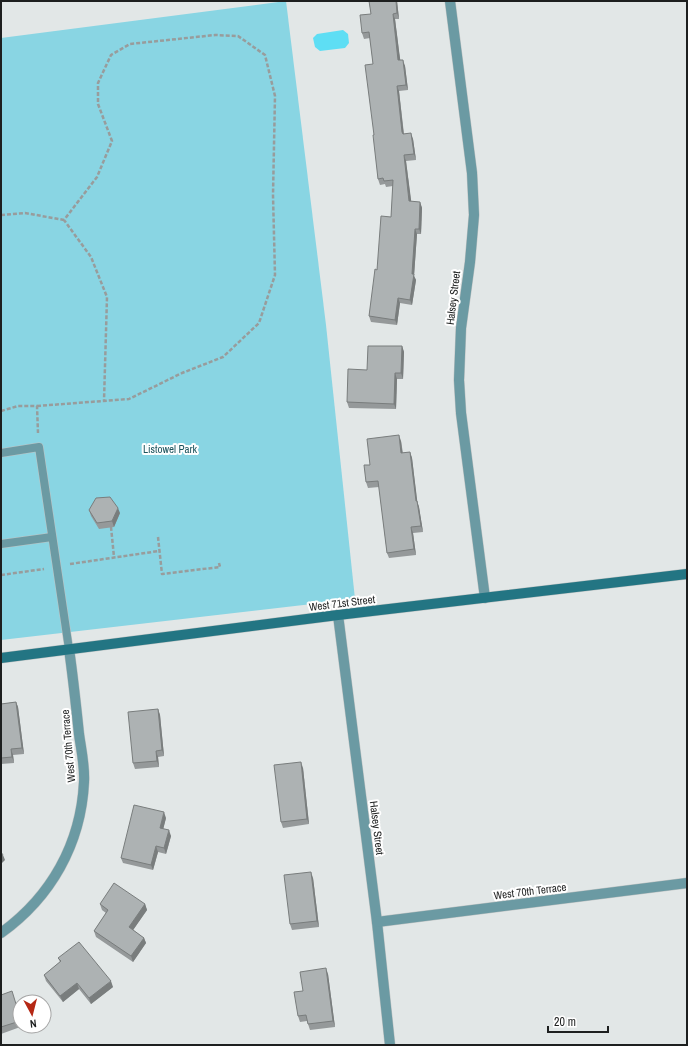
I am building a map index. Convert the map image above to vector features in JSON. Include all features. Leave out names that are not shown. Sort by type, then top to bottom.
[{"type":"street","name":"Halsey Street","points":[[450,1],[472,173],[474,215],[470,262],[461,328],[459,380],[461,414],[485,598]]},
{"type":"street","name":"West 71st Street","points":[[1,658],[338,615],[687,574]]},
{"type":"street","name":"Halsey Street","points":[[338,615],[377,922],[390,1045]]},
{"type":"street","name":"West 70th Terrace","points":[[1,933],[24,915],[52,882],[70,848],[81,812],[84,781],[69,649]]},
{"type":"street","name":"West 70th Terrace","points":[[377,922],[687,883]]},
{"type":"lane","points":[[1,453],[39,447],[69,649]]},
{"type":"lane","points":[[1,544],[52,537]]},
{"type":"path","points":[[1,410],[18,406],[129,399],[182,373],[223,357],[259,323],[275,275],[273,195],[275,96],[265,55],[238,36],[215,35],[130,44],[111,55],[98,83],[98,104],[112,141],[97,177],[64,220]]},
{"type":"path","points":[[1,215],[25,213],[64,220],[91,257],[107,297],[104,401]]},
{"type":"path","points":[[37,406],[39,447]]},
{"type":"path","points":[[111,527],[114,557]]},
{"type":"path","points":[[158,537],[162,574],[220,567],[219,563]]},
{"type":"path","points":[[1,575],[159,551]]},
{"type":"green space","name":"Listowel Park","points":[[286,1],[326,325],[355,599],[1,640],[1,38]]},
{"type":"shaded area","points":[[343,30],[348,34],[349,43],[345,48],[320,51],[315,47],[313,38],[317,34]]},
{"type":"building","points":[[369,1],[396,1],[397,13],[393,14],[398,60],[403,60],[406,85],[397,86],[402,132],[403,134],[411,133],[414,154],[404,155],[409,201],[420,202],[419,229],[415,229],[412,274],[414,274],[410,300],[398,298],[395,320],[369,316],[375,269],[377,270],[381,216],[391,217],[393,180],[384,181],[383,178],[378,179],[365,65],[373,64],[369,32],[362,33],[360,15],[371,14]]},
{"type":"building","points":[[368,346],[402,346],[401,373],[395,373],[394,404],[347,402],[348,369],[367,370]]},
{"type":"building","points":[[399,435],[401,453],[410,452],[416,501],[421,526],[411,527],[414,549],[387,553],[378,481],[366,482],[364,465],[370,465],[367,439]]},
{"type":"building","points":[[110,497],[118,508],[112,521],[97,523],[89,510],[96,498]]},
{"type":"building","points":[[16,702],[22,748],[11,749],[12,757],[1,758],[1,704]]},
{"type":"building","points":[[158,709],[162,750],[156,751],[157,761],[133,763],[128,712]]},
{"type":"building","points":[[301,762],[307,819],[281,822],[274,765]]},
{"type":"building","points":[[134,805],[164,812],[160,828],[169,830],[164,848],[156,846],[151,865],[121,858]]},
{"type":"building","points":[[311,872],[317,921],[290,924],[284,875]]},
{"type":"building","points":[[114,883],[145,904],[129,927],[144,938],[131,956],[94,931],[108,910],[100,904]]},
{"type":"building","points":[[79,942],[111,981],[89,998],[77,983],[60,996],[44,975],[61,961],[58,958]]},
{"type":"building","points":[[326,968],[333,1021],[308,1024],[306,1015],[298,1016],[294,992],[303,991],[300,972]]},
{"type":"building","points":[[12,991],[13,994],[12,1024],[1,1027],[1,995]]}]
